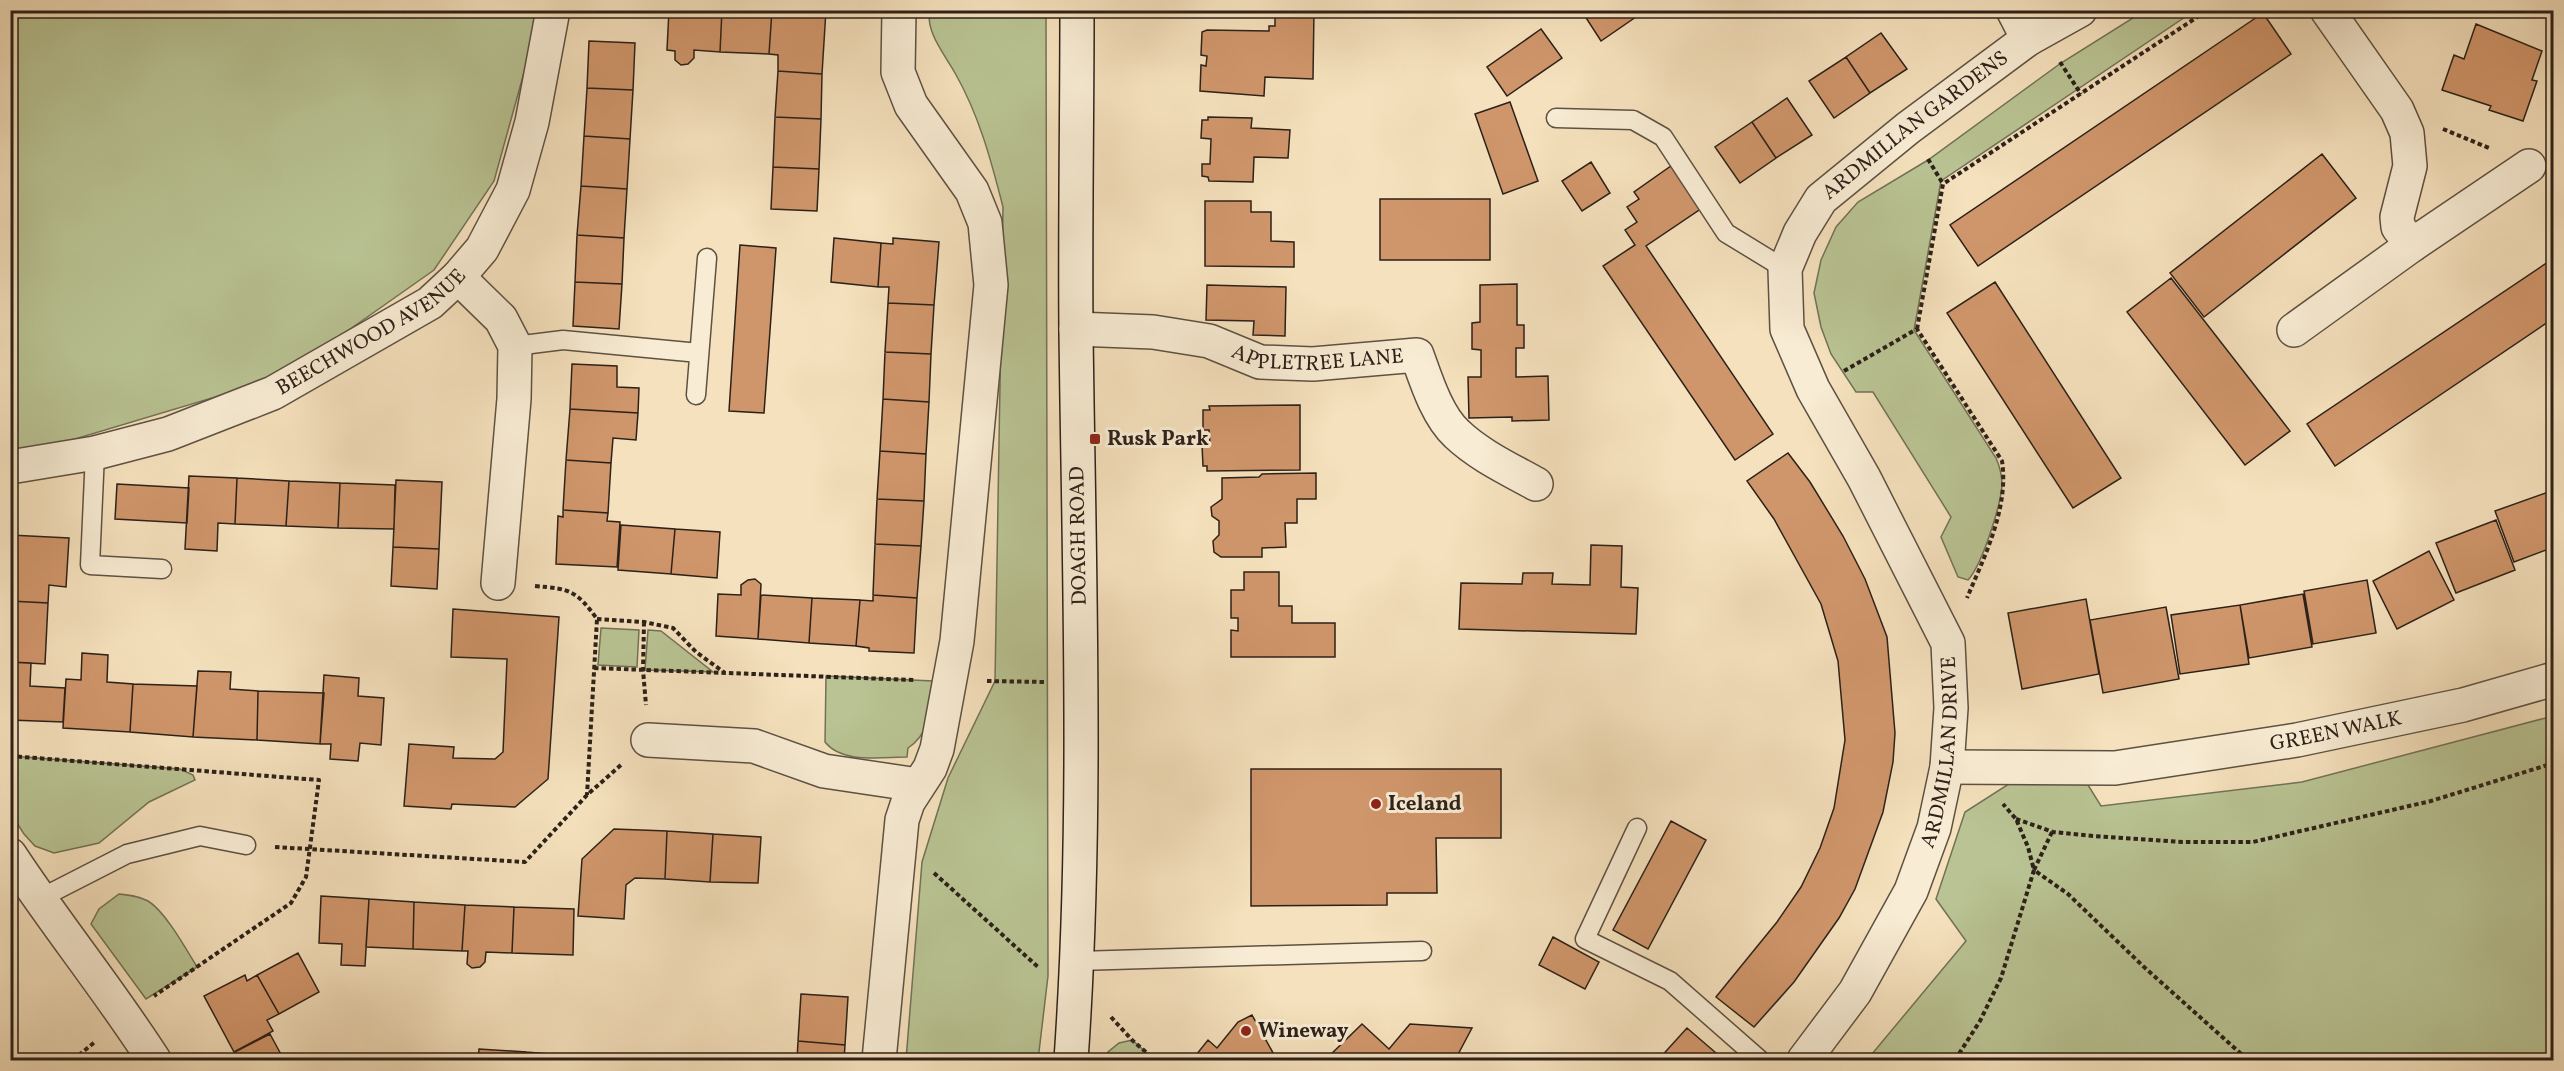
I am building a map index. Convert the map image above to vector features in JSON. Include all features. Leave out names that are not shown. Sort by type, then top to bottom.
[{"type":"street","name":"BEECHWOOD AVENUE","points":[[10,467],[95,453],[168,434],[273,393],[429,303],[458,277],[482,249],[513,190],[532,122],[553,10]]},
{"type":"street","points":[[879,1060],[905,811],[918,785],[930,768],[938,749],[957,641],[991,285],[985,223],[972,191],[911,105],[898,72],[899,10]]},
{"type":"street","name":"DOAGH ROAD","points":[[1071,1060],[1078,969],[1081,682],[1076,329],[1077,10]]},
{"type":"street","points":[[2013,10],[2028,39]]},
{"type":"street","name":"ARDMILLAN GARDENS","points":[[1785,269],[1800,233],[1821,199],[1908,128],[2028,39],[2080,10]]},
{"type":"street","points":[[2327,10],[2397,110],[2407,133],[2410,157],[2409,175],[2397,217],[2398,227],[2412,245]]},
{"type":"street","points":[[2294,330],[2412,245],[2529,166]]},
{"type":"street","name":"ARDMILLAN DRIVE","points":[[1785,269],[1787,329],[1809,379],[1864,478],[1948,643],[1951,708],[1960,767],[1911,891],[1856,992],[1803,1060]]},
{"type":"street","points":[[458,277],[501,319],[515,346],[514,399],[498,583]]},
{"type":"street","name":"APPLETREE LANE","points":[[1076,329],[1153,332],[1209,341],[1260,362],[1313,364],[1416,355],[1433,398],[1455,433],[1498,463],[1536,484]]},
{"type":"street","name":"GREEN WALK","points":[[1960,767],[2115,768],[2297,740],[2463,705],[2553,679]]},
{"type":"street","points":[[648,740],[754,746],[824,771],[918,785]]},
{"type":"street","points":[[10,855],[154,1060]]},
{"type":"lane","points":[[1556,118],[1633,120],[1663,137],[1726,233],[1785,269]]},
{"type":"lane","points":[[696,395],[707,258]]},
{"type":"lane","points":[[515,346],[562,340],[699,353]]},
{"type":"lane","points":[[95,453],[90,565],[162,569]]},
{"type":"lane","points":[[1637,828],[1585,939],[1670,981],[1760,1060]]},
{"type":"lane","points":[[39,899],[127,854],[200,836],[246,846]]},
{"type":"lane","points":[[1078,969],[1422,951]]},
{"type":"path","points":[[1943,184],[2208,10]]},
{"type":"path","points":[[2065,69],[2081,94]]},
{"type":"path","points":[[2397,110],[2529,166]]},
{"type":"path","points":[[1928,160],[1943,184],[1917,328],[2002,461],[2005,482],[1997,522],[1948,643]]},
{"type":"path","points":[[1842,372],[1917,328]]},
{"type":"path","points":[[498,583],[568,589],[585,602],[597,619],[587,795]]},
{"type":"path","points":[[597,619],[644,622],[673,628],[696,652],[725,673]]},
{"type":"path","points":[[246,846],[525,862],[587,795],[648,740],[643,670],[644,622]]},
{"type":"path","points":[[594,668],[950,681],[1081,682]]},
{"type":"path","points":[[1960,767],[2016,819],[2053,832],[2182,842],[2253,842],[2431,801],[2553,763]]},
{"type":"path","points":[[2016,819],[2028,847],[2034,870],[2068,894],[2143,966],[2248,1060]]},
{"type":"path","points":[[1955,1060],[1980,1021],[2001,978],[2034,870],[2053,832]]},
{"type":"path","points":[[900,843],[1048,976],[1078,969],[1132,1040],[1155,1060]]},
{"type":"green space","points":[[11,11],[541,11],[494,181],[434,270],[282,377],[35,451],[11,453]]},
{"type":"green space","points":[[930,11],[1046,11],[1048,976],[1038,1060],[906,1060],[922,862],[948,778],[995,681],[1003,207],[978,121],[955,73],[933,35],[929,19]]},
{"type":"green space","points":[[2144,11],[2194,11],[1941,181],[1914,330],[1996,458],[2002,482],[1994,521],[1979,562],[1968,580],[1958,577],[1941,537],[1951,517],[1873,392],[1856,392],[1831,354],[1821,327],[1814,293],[1821,260],[1836,227],[1858,202],[1928,160],[2061,63]]},
{"type":"green space","points":[[601,628],[639,630],[637,667],[598,665]]},
{"type":"green space","points":[[648,630],[661,631],[713,672],[645,670]]},
{"type":"green space","points":[[826,676],[933,681],[926,727],[916,742],[908,748],[907,757],[863,758],[841,754],[825,742]]},
{"type":"green space","points":[[2553,716],[2553,1060],[1867,1060],[1966,941],[1936,899],[1965,812],[2015,780],[2088,785],[2101,806],[2302,782]]},
{"type":"green space","points":[[11,756],[180,769],[193,775],[195,780],[149,802],[99,843],[54,853],[35,846],[11,814]]},
{"type":"green space","points":[[119,894],[141,898],[155,906],[175,931],[197,967],[146,999],[91,924],[99,909]]},
{"type":"green space","points":[[1132,1040],[1155,1060],[1107,1060],[1108,1052],[1119,1043]]},
{"type":"building","points":[[669,10],[722,10],[720,52],[694,50],[694,58],[688,64],[681,65],[675,60],[675,51],[667,50]]},
{"type":"building","points":[[722,10],[772,10],[769,54],[720,52]]},
{"type":"building","points":[[772,10],[826,10],[822,74],[778,71],[778,55],[769,54]]},
{"type":"building","points":[[1275,10],[1314,10],[1313,79],[1265,77],[1264,96],[1200,91],[1201,65],[1206,66],[1207,56],[1201,55],[1202,32],[1207,30],[1269,31],[1269,26],[1275,26]]},
{"type":"building","points":[[1581,10],[1646,10],[1601,41]]},
{"type":"building","points":[[2263,13],[2291,54],[1978,266],[1950,225]]},
{"type":"building","points":[[2476,24],[2542,51],[2532,80],[2537,81],[2523,121],[2489,110],[2491,106],[2442,90],[2454,55],[2464,59]]},
{"type":"building","points":[[1541,29],[1562,58],[1507,96],[1487,67]]},
{"type":"building","points":[[1881,33],[1907,69],[1870,93],[1846,57]]},
{"type":"building","points":[[589,41],[635,43],[633,90],[587,88]]},
{"type":"building","points":[[1846,57],[1870,93],[1834,118],[1809,81]]},
{"type":"building","points":[[778,71],[822,74],[821,119],[775,117]]},
{"type":"building","points":[[587,88],[633,90],[630,139],[584,136]]},
{"type":"building","points":[[1787,98],[1812,135],[1776,158],[1752,122]]},
{"type":"building","points":[[1510,102],[1538,181],[1503,194],[1475,114]]},
{"type":"building","points":[[775,117],[821,119],[819,169],[773,167]]},
{"type":"building","points":[[1208,117],[1252,118],[1251,128],[1290,130],[1288,158],[1254,157],[1253,182],[1209,181],[1208,177],[1202,176],[1202,164],[1210,164],[1211,139],[1201,138],[1202,120],[1208,120]]},
{"type":"building","points":[[1752,122],[1776,158],[1740,183],[1715,147]]},
{"type":"building","points":[[584,136],[630,139],[627,189],[581,186]]},
{"type":"building","points":[[2322,154],[2356,198],[2204,317],[2170,273]]},
{"type":"building","points":[[1678,161],[1708,204],[1646,246],[1773,434],[1735,460],[1603,266],[1635,245],[1625,230],[1637,222],[1627,207],[1639,199],[1634,192]]},
{"type":"building","points":[[1591,162],[1610,193],[1582,211],[1562,181]]},
{"type":"building","points":[[773,167],[819,169],[817,211],[771,209]]},
{"type":"building","points":[[581,186],[627,189],[624,238],[577,235]]},
{"type":"building","points":[[1380,199],[1490,199],[1490,260],[1380,260]]},
{"type":"building","points":[[1205,201],[1251,201],[1251,212],[1271,212],[1271,241],[1294,242],[1294,267],[1205,266]]},
{"type":"building","points":[[577,235],[624,238],[622,284],[575,282]]},
{"type":"building","points":[[834,238],[881,243],[878,287],[831,282]]},
{"type":"building","points":[[893,238],[939,242],[934,305],[888,303],[889,287],[878,287],[881,243],[893,244]]},
{"type":"building","points":[[740,245],[776,248],[764,413],[729,411]]},
{"type":"building","points":[[2554,258],[2554,318],[2335,466],[2307,424]]},
{"type":"building","points":[[2171,278],[2290,431],[2245,465],[2127,312]]},
{"type":"building","points":[[575,282],[622,284],[619,329],[573,326]]},
{"type":"building","points":[[1995,282],[2121,478],[2073,508],[1947,313]]},
{"type":"building","points":[[1517,284],[1517,325],[1524,325],[1524,348],[1516,348],[1516,377],[1548,376],[1549,420],[1512,421],[1512,417],[1469,418],[1468,377],[1481,377],[1481,350],[1472,349],[1472,323],[1480,322],[1480,285]]},
{"type":"building","points":[[1207,285],[1286,287],[1285,336],[1253,335],[1254,321],[1206,320]]},
{"type":"building","points":[[888,303],[934,305],[931,354],[885,352]]},
{"type":"building","points":[[885,352],[931,354],[929,402],[883,399]]},
{"type":"building","points":[[572,364],[617,366],[617,387],[639,388],[638,413],[570,409]]},
{"type":"building","points":[[883,399],[929,402],[926,454],[880,451]]},
{"type":"building","points":[[1300,405],[1300,470],[1207,471],[1207,466],[1203,466],[1202,445],[1210,444],[1209,430],[1203,430],[1203,410],[1210,410],[1209,406]]},
{"type":"building","points":[[570,409],[638,413],[636,440],[613,438],[611,463],[566,460]]},
{"type":"building","points":[[880,451],[926,454],[924,501],[877,499]]},
{"type":"building","points":[[1788,453],[1810,482],[1843,536],[1865,579],[1887,637],[1895,733],[1893,762],[1883,812],[1855,889],[1839,918],[1794,982],[1754,1027],[1716,997],[1777,922],[1801,887],[1820,848],[1834,808],[1845,740],[1838,661],[1821,604],[1774,519],[1747,481]]},
{"type":"building","points":[[566,460],[611,463],[608,513],[563,510]]},
{"type":"building","points":[[1316,473],[1316,499],[1297,499],[1297,523],[1285,523],[1286,547],[1262,548],[1262,557],[1221,557],[1214,552],[1213,541],[1219,535],[1219,521],[1212,516],[1211,507],[1222,499],[1222,478],[1259,477],[1262,474]]},
{"type":"building","points":[[189,476],[237,478],[235,524],[218,523],[217,551],[185,549]]},
{"type":"building","points":[[237,478],[289,481],[286,526],[235,524]]},
{"type":"building","points":[[396,480],[442,482],[439,549],[393,547]]},
{"type":"building","points":[[289,481],[340,483],[338,528],[286,526]]},
{"type":"building","points":[[340,483],[395,485],[394,529],[338,528]]},
{"type":"building","points":[[117,484],[189,488],[187,523],[115,519]]},
{"type":"building","points":[[2554,490],[2554,547],[2514,562],[2495,511]]},
{"type":"building","points":[[877,499],[924,501],[921,546],[875,544]]},
{"type":"building","points":[[563,510],[608,513],[607,521],[620,522],[617,567],[556,564],[558,516],[563,517]]},
{"type":"building","points":[[2496,520],[2515,570],[2456,593],[2436,543]]},
{"type":"building","points":[[621,525],[675,529],[671,574],[618,570]]},
{"type":"building","points":[[675,529],[720,532],[717,578],[671,574]]},
{"type":"building","points":[[10,535],[69,538],[66,587],[49,585],[48,603],[10,601]]},
{"type":"building","points":[[875,544],[921,546],[917,598],[873,595]]},
{"type":"building","points":[[1591,545],[1622,546],[1621,587],[1638,588],[1636,634],[1459,629],[1461,583],[1522,584],[1523,573],[1553,573],[1552,584],[1590,585]]},
{"type":"building","points":[[393,547],[439,549],[437,589],[391,586]]},
{"type":"building","points":[[2429,551],[2454,600],[2397,629],[2373,581]]},
{"type":"building","points":[[1244,572],[1279,572],[1279,606],[1292,606],[1292,623],[1335,623],[1335,657],[1231,657],[1231,630],[1238,631],[1238,618],[1231,618],[1231,590],[1244,590]]},
{"type":"building","points":[[755,579],[761,584],[758,639],[716,636],[718,594],[741,595],[741,585],[748,580]]},
{"type":"building","points":[[2367,580],[2376,633],[2313,644],[2304,591]]},
{"type":"building","points":[[2303,594],[2312,647],[2249,658],[2240,605]]},
{"type":"building","points":[[761,595],[812,598],[809,643],[758,639]]},
{"type":"building","points":[[873,595],[917,598],[914,653],[869,651],[869,648],[856,646],[860,600],[873,601]]},
{"type":"building","points":[[812,598],[860,600],[856,646],[809,643]]},
{"type":"building","points":[[2086,599],[2099,674],[2022,689],[2008,613]]},
{"type":"building","points":[[10,601],[48,603],[45,664],[10,662]]},
{"type":"building","points":[[2240,605],[2249,664],[2180,674],[2171,615]]},
{"type":"building","points":[[2166,607],[2179,679],[2103,693],[2090,620]]},
{"type":"building","points":[[453,609],[559,617],[548,779],[515,807],[452,804],[451,809],[404,806],[409,744],[454,747],[453,758],[495,759],[503,752],[507,659],[451,657]]},
{"type":"building","points":[[82,653],[108,655],[107,682],[133,684],[130,732],[63,728],[66,679],[81,680]]},
{"type":"building","points":[[10,662],[31,663],[30,686],[65,688],[63,722],[10,720]]},
{"type":"building","points":[[198,671],[231,672],[230,689],[258,691],[257,740],[193,737]]},
{"type":"building","points":[[324,675],[359,678],[358,696],[384,698],[381,745],[360,743],[358,761],[330,759],[331,744],[320,744]]},
{"type":"building","points":[[133,684],[197,686],[193,737],[130,732]]},
{"type":"building","points":[[258,691],[324,693],[320,744],[257,740]]},
{"type":"building","name":"Iceland","points":[[1251,769],[1501,769],[1501,838],[1436,838],[1437,893],[1387,893],[1387,905],[1251,906]]},
{"type":"building","points":[[1671,821],[1706,840],[1648,949],[1613,930]]},
{"type":"building","points":[[614,829],[667,831],[665,879],[635,878],[626,885],[624,919],[578,916],[582,859]]},
{"type":"building","points":[[667,831],[713,834],[710,882],[665,879]]},
{"type":"building","points":[[713,834],[761,837],[758,883],[710,882]]},
{"type":"building","points":[[321,896],[369,899],[365,966],[341,965],[342,944],[319,943]]},
{"type":"building","points":[[369,899],[414,902],[413,949],[366,947]]},
{"type":"building","points":[[414,902],[465,905],[462,951],[413,949]]},
{"type":"building","points":[[465,905],[514,907],[512,953],[486,952],[485,962],[480,967],[472,968],[467,964],[468,951],[462,951]]},
{"type":"building","points":[[514,907],[574,909],[573,955],[512,953]]},
{"type":"building","points":[[1553,937],[1599,962],[1585,989],[1539,965]]},
{"type":"building","points":[[298,953],[319,992],[279,1014],[257,975]]},
{"type":"building","points":[[245,975],[247,981],[257,975],[279,1014],[267,1020],[273,1031],[234,1052],[204,996]]},
{"type":"building","points":[[801,994],[848,997],[845,1045],[798,1041]]},
{"type":"building","name":"Wineway","points":[[1252,1015],[1277,1060],[1192,1060],[1208,1040],[1217,1048],[1238,1022]]},
{"type":"building","points":[[1362,1024],[1389,1049],[1410,1024],[1472,1028],[1455,1060],[1325,1060]]},
{"type":"building","points":[[1687,1028],[1723,1059],[1658,1060]]},
{"type":"building","points":[[270,1034],[284,1060],[232,1060],[229,1055]]},
{"type":"building","points":[[798,1041],[845,1045],[844,1060],[797,1060]]},
{"type":"building","points":[[479,1049],[526,1052],[526,1060],[478,1060]]},
{"type":"building","points":[[526,1052],[575,1056],[574,1060],[526,1060]]},
{"type":"building","points":[[575,1056],[625,1060],[574,1060]]},
{"type":"place","name":"Rusk Park","points":[[1095,439]]},
{"type":"place","name":"Iceland","points":[[1376,804]]},
{"type":"place","name":"Wineway","points":[[1246,1031]]}]
